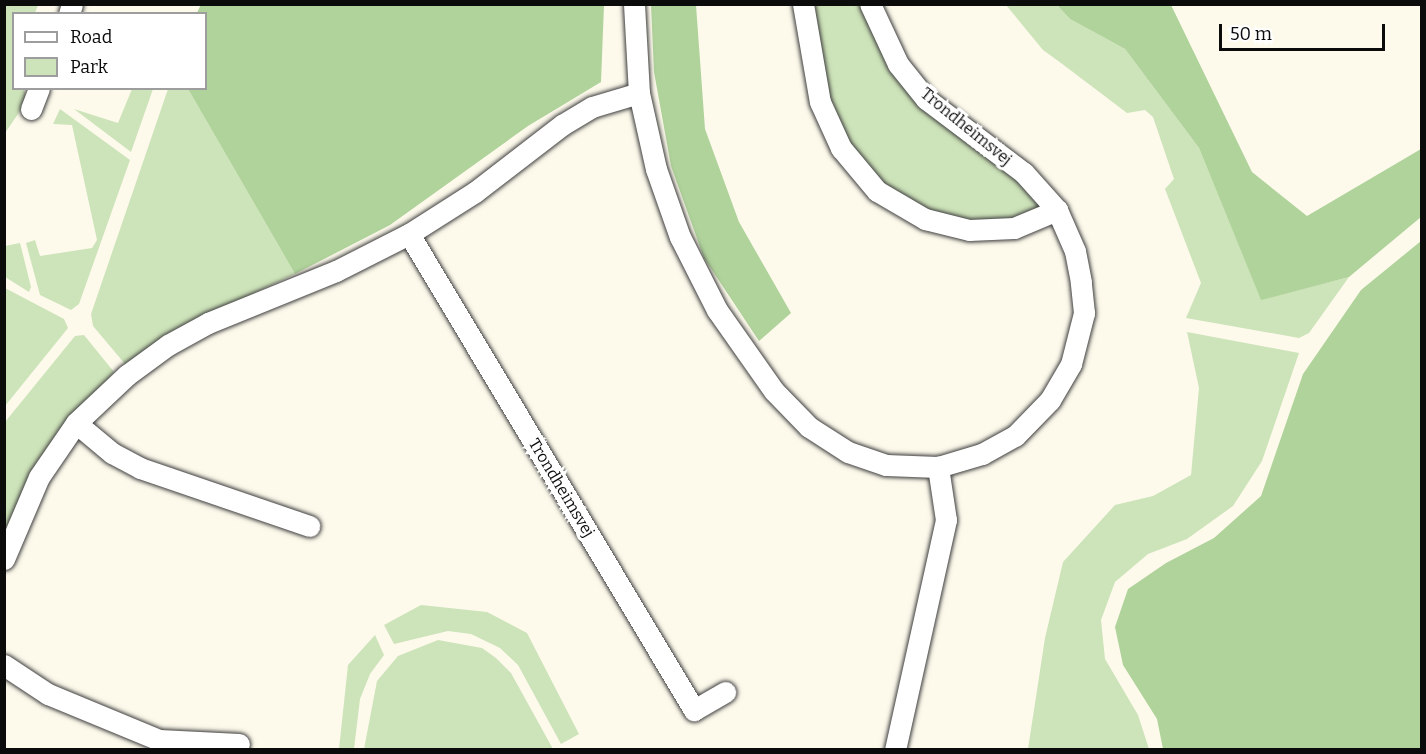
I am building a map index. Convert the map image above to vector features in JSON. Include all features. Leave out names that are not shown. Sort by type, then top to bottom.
[{"type":"street","name":"Trondheimsvej","points":[[634,4],[639,93],[656,169],[680,237],[717,310],[774,392],[809,427],[848,452],[886,465],[938,467],[982,454],[1015,436],[1050,400],[1071,364],[1084,313],[1082,292],[1075,251],[1057,210],[1024,173],[926,99],[898,64],[870,4]]},
{"type":"street","points":[[803,4],[820,102],[841,148],[877,191],[925,219],[969,230],[1014,228],[1057,210]]},
{"type":"street","points":[[31,109],[38,90]]},
{"type":"street","points":[[4,559],[39,477],[76,423],[127,375],[168,345],[208,324],[336,272],[409,234],[475,192],[562,125],[592,107],[639,93]]},
{"type":"street","name":"Trondheimsvej","points":[[409,234],[694,710],[725,692]]},
{"type":"street","points":[[76,423],[112,453],[141,468],[309,526]]},
{"type":"street","points":[[895,750],[946,520],[938,467]]},
{"type":"street","points":[[4,665],[48,694],[159,740],[239,744]]},
{"type":"green space","points":[[201,4],[604,5],[601,82],[528,126],[390,225],[295,274],[189,90],[207,90],[207,12],[197,12]]},
{"type":"green space","points":[[5,5],[38,5],[35,12],[12,12],[12,90],[24,90],[27,101],[5,133]]},
{"type":"green space","points":[[651,5],[696,5],[705,129],[739,222],[791,313],[759,341],[704,258],[671,166],[654,72]]},
{"type":"green space","points":[[815,5],[860,5],[887,61],[1030,190],[1040,204],[1037,211],[1009,220],[965,220],[928,212],[905,200],[862,167],[834,114],[819,62]]},
{"type":"green space","points":[[1006,5],[1057,5],[1070,19],[1125,49],[1199,148],[1261,299],[1349,277],[1309,333],[1299,338],[1186,318],[1201,283],[1165,189],[1174,179],[1153,117],[1145,110],[1127,113],[1043,50]]},
{"type":"green space","points":[[1057,5],[1171,5],[1252,172],[1307,216],[1421,149],[1421,217],[1349,277],[1261,300],[1199,148],[1125,49],[1070,19]]},
{"type":"green space","points":[[132,90],[153,90],[131,152],[74,109],[118,123]]},
{"type":"green space","points":[[168,90],[189,90],[295,274],[177,329],[125,364],[93,326],[91,314]]},
{"type":"green space","points":[[60,109],[130,160],[79,304],[71,310],[40,295],[26,243],[35,240],[40,256],[92,248],[97,240],[72,125],[53,124]]},
{"type":"green space","points":[[1421,241],[1421,749],[1163,749],[1157,719],[1123,665],[1115,627],[1128,589],[1166,563],[1214,538],[1261,496],[1303,374],[1361,290]]},
{"type":"green space","points":[[20,243],[31,287],[29,292],[5,277],[5,246]]},
{"type":"green space","points":[[5,288],[64,319],[68,328],[5,406]]},
{"type":"green space","points":[[1187,332],[1299,353],[1262,461],[1233,506],[1187,539],[1148,554],[1115,582],[1101,620],[1105,659],[1138,715],[1149,749],[1028,749],[1045,638],[1063,562],[1115,505],[1153,496],[1191,475],[1199,388]]},
{"type":"green space","points":[[84,335],[114,372],[38,460],[5,530],[5,422],[75,336]]},
{"type":"green space","points":[[421,605],[487,612],[527,633],[579,734],[561,744],[518,665],[500,648],[471,634],[448,631],[394,644],[384,625]]},
{"type":"green space","points":[[375,635],[384,655],[370,674],[360,699],[354,749],[339,749],[348,665]]},
{"type":"green space","points":[[438,640],[482,648],[496,658],[511,673],[553,749],[364,749],[377,681],[398,656]]}]
